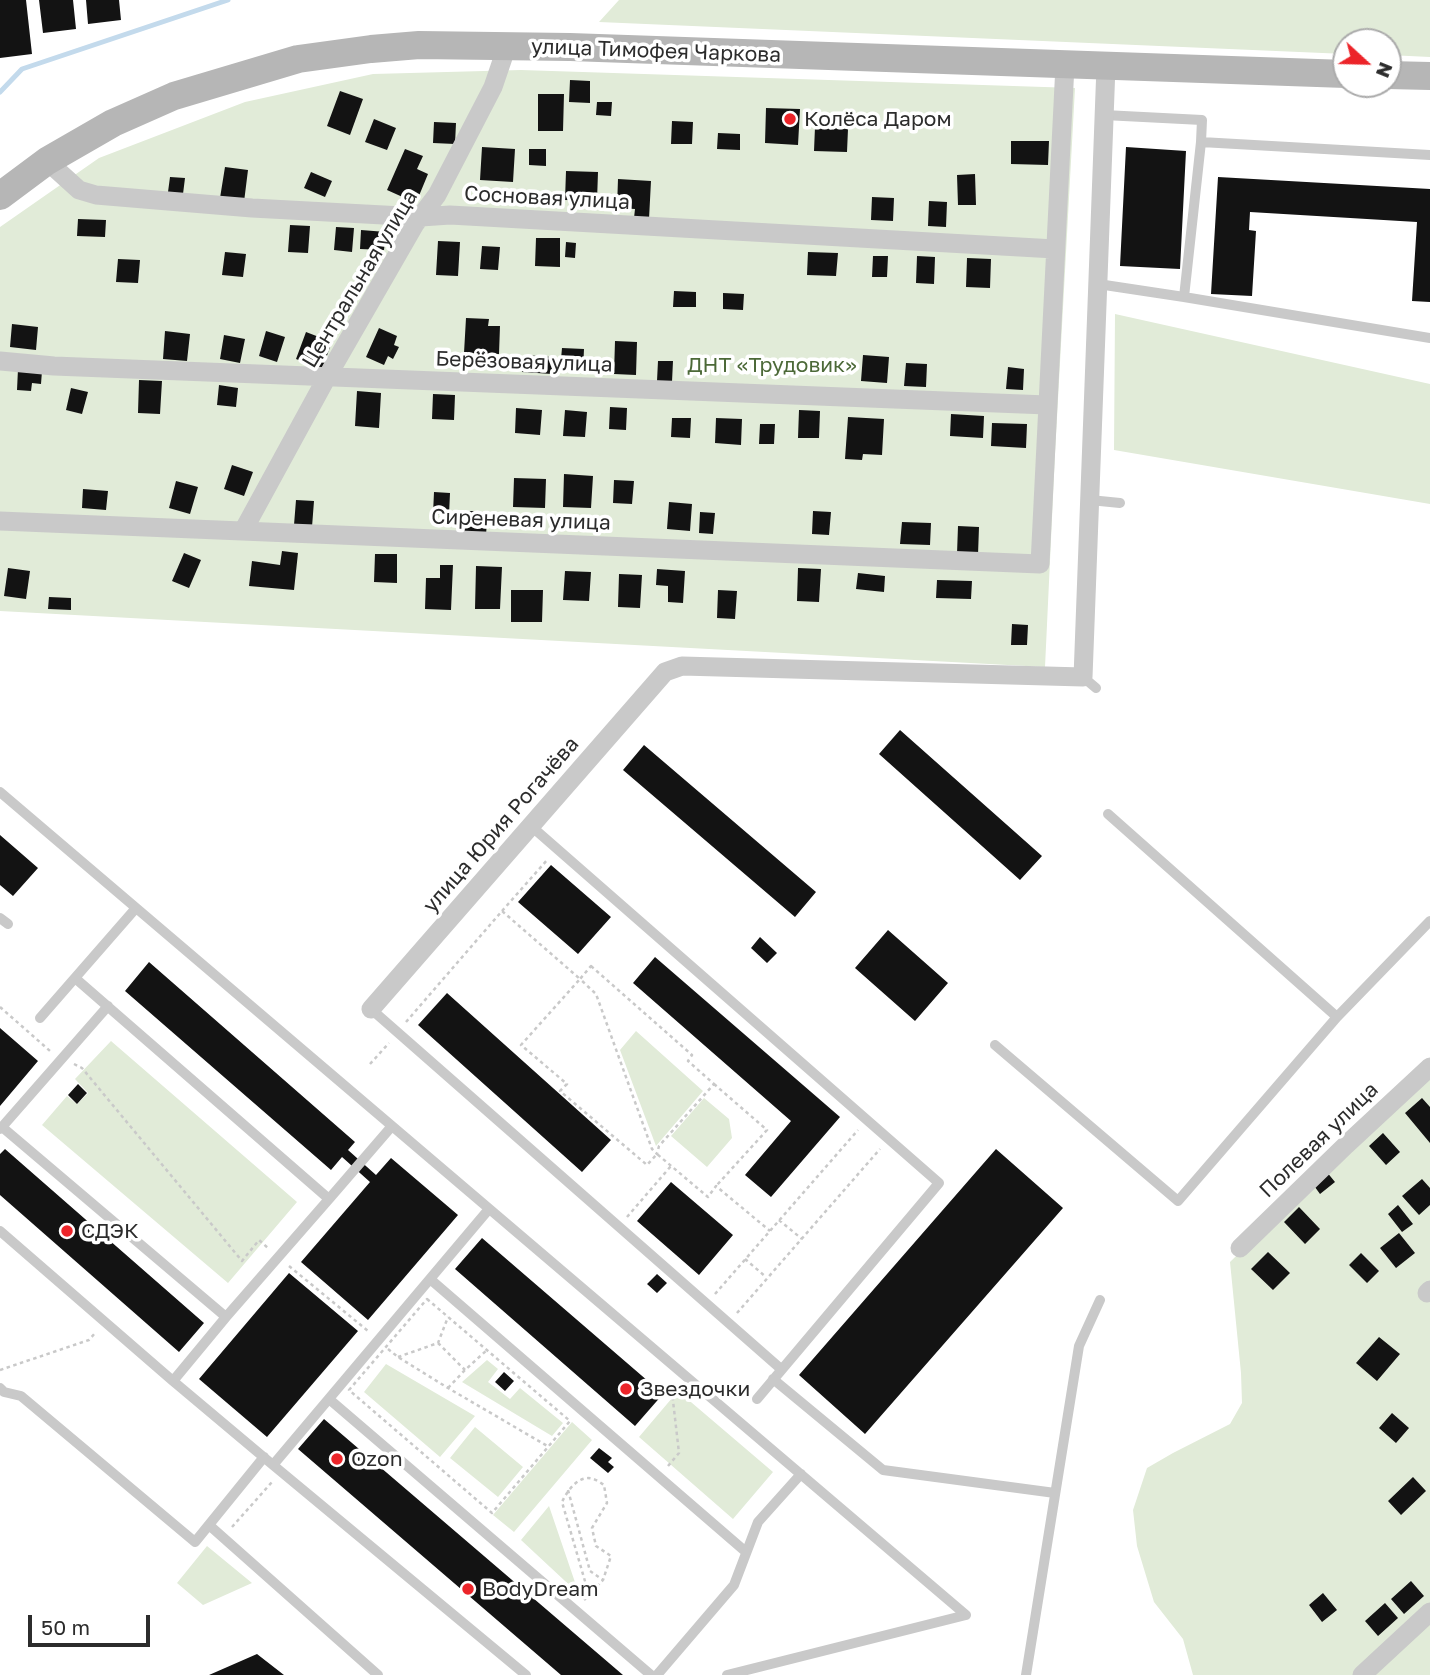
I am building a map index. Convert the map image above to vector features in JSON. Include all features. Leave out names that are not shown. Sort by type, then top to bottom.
[{"type":"main road","name":"улица Тимофея Чаркова","points":[[0,196],[47,161],[113,123],[174,96],[298,59],[371,49],[407,46],[507,46],[1332,74]]},
{"type":"main road","points":[[1402,75],[1430,76]]},
{"type":"street","name":"Центральная улица","points":[[243,531],[415,224],[437,195],[493,87],[507,46]]},
{"type":"street","points":[[1047,405],[1065,65]]},
{"type":"street","points":[[1090,500],[1106,66]]},
{"type":"street","name":"Сосновая улица","points":[[47,161],[79,190],[96,195],[251,208],[421,217],[450,215],[1055,248]]},
{"type":"street","name":"Берёзовая улица","points":[[0,361],[54,366],[1047,405]]},
{"type":"street","name":"Сиреневая улица","points":[[0,521],[1040,564],[1047,405]]},
{"type":"street","name":"улица Юрия Рогачёва","points":[[371,1009],[665,672],[682,666],[1090,682],[1090,500]]},
{"type":"street","name":"Полевая улица","points":[[1240,1248],[1430,1067]]},
{"type":"street","points":[[1362,1675],[1430,1612]]},
{"type":"lane","points":[[1104,116],[1202,120],[1184,298]]},
{"type":"lane","points":[[1201,142],[1430,155]]},
{"type":"lane","points":[[1098,284],[1430,338]]},
{"type":"lane","points":[[1090,500],[1120,503]]},
{"type":"lane","points":[[0,792],[966,1615],[727,1675]]},
{"type":"lane","points":[[1108,814],[1338,1017]]},
{"type":"lane","points":[[531,826],[939,1183],[757,1399]]},
{"type":"lane","points":[[40,1018],[136,908]]},
{"type":"lane","points":[[995,1045],[1178,1201],[1338,1017],[1430,920]]},
{"type":"lane","points":[[75,978],[329,1199]]},
{"type":"lane","points":[[108,1006],[1,1128],[226,1317]]},
{"type":"lane","points":[[371,1009],[782,1369]]},
{"type":"lane","points":[[173,1381],[392,1126]]},
{"type":"lane","points":[[277,1468],[329,1399],[382,1344],[430,1279],[489,1209]]},
{"type":"lane","points":[[0,1231],[264,1458],[526,1675]]},
{"type":"lane","points":[[430,1279],[746,1552]]},
{"type":"lane","points":[[1026,1675],[1079,1346],[1100,1300]]},
{"type":"lane","points":[[773,1379],[883,1470],[1055,1493]]},
{"type":"lane","points":[[1,1392],[21,1396],[195,1542],[264,1458]]},
{"type":"lane","points":[[329,1399],[651,1675]]},
{"type":"lane","points":[[657,1675],[734,1585],[758,1522],[801,1474]]},
{"type":"lane","points":[[209,1525],[378,1675]]},
{"type":"path","points":[[370,1064],[551,856]]},
{"type":"path","points":[[502,911],[580,979],[596,994],[652,1149],[657,1154],[671,1166],[708,1196],[766,1130],[688,1060],[692,1055],[591,966],[580,979],[521,1045],[567,1084],[560,1091],[647,1165],[657,1154],[659,1146],[714,1084]]},
{"type":"path","points":[[0,1007],[52,1053],[82,1068],[242,1261],[259,1240],[398,1357],[549,1447]]},
{"type":"path","points":[[714,1294],[860,1127]]},
{"type":"path","points":[[729,1323],[883,1145]]},
{"type":"path","points":[[627,1218],[671,1166]]},
{"type":"path","points":[[716,1186],[770,1231]]},
{"type":"path","points":[[779,1220],[802,1239]]},
{"type":"path","points":[[745,1259],[768,1278]]},
{"type":"path","points":[[427,1298],[448,1317],[570,1421],[492,1513],[349,1390],[382,1344],[427,1298]]},
{"type":"path","points":[[439,1343],[448,1317]]},
{"type":"path","points":[[0,1370],[89,1340],[105,1321]]},
{"type":"path","points":[[398,1357],[439,1343]]},
{"type":"path","points":[[439,1343],[465,1370]]},
{"type":"path","points":[[448,1388],[487,1350]]},
{"type":"path","points":[[668,1466],[679,1453],[672,1392]]},
{"type":"path","points":[[223,1537],[277,1468]]},
{"type":"path","points":[[576,1610],[604,1580],[611,1556],[596,1545],[592,1528],[607,1503],[604,1485],[592,1478],[584,1478],[568,1490],[562,1502],[589,1595]]},
{"type":"path","points":[[568,1490],[590,1571],[604,1580]]},
{"type":"green space","points":[[619,0],[1430,0],[1430,57],[1402,56],[1402,28],[1332,28],[1332,53],[599,22]]},
{"type":"green space","name":"ДНТ «Трудовик»","points":[[521,70],[1075,88],[1045,667],[0,611],[0,227],[99,158],[245,102],[373,74]]},
{"type":"green space","points":[[1115,314],[1430,384],[1430,504],[1114,450]]},
{"type":"green space","points":[[636,1031],[703,1091],[656,1146],[620,1050]]},
{"type":"green space","points":[[111,1041],[297,1202],[228,1283],[42,1125],[67,1096],[77,1104],[88,1093],[75,1079]]},
{"type":"green space","points":[[1430,1066],[1430,1675],[1193,1675],[1183,1639],[1154,1602],[1137,1546],[1133,1510],[1147,1468],[1230,1424],[1242,1403],[1230,1262]]},
{"type":"green space","points":[[704,1098],[729,1119],[732,1138],[707,1167],[671,1136]]},
{"type":"green space","points":[[487,1360],[498,1369],[488,1382],[510,1399],[520,1388],[563,1423],[552,1436],[462,1382]]},
{"type":"green space","points":[[386,1364],[475,1416],[440,1457],[364,1392]]},
{"type":"green space","points":[[678,1391],[773,1472],[733,1519],[639,1437]]},
{"type":"green space","points":[[572,1422],[592,1440],[514,1532],[493,1515]]},
{"type":"green space","points":[[475,1427],[523,1467],[498,1497],[450,1458]]},
{"type":"green space","points":[[549,1506],[579,1594],[521,1540]]},
{"type":"green space","points":[[207,1546],[252,1583],[203,1605],[177,1583]]},
{"type":"building","points":[[0,0],[26,0],[32,54],[0,58]]},
{"type":"building","points":[[39,0],[73,0],[76,29],[43,33]]},
{"type":"building","points":[[86,0],[119,0],[121,20],[88,24]]},
{"type":"building","points":[[570,80],[590,81],[590,103],[569,102]]},
{"type":"building","points":[[340,91],[363,99],[350,135],[327,126]]},
{"type":"building","points":[[538,94],[564,94],[563,131],[538,131]]},
{"type":"building","points":[[597,102],[612,102],[611,116],[596,115]]},
{"type":"building","points":[[766,108],[800,109],[798,145],[765,143]]},
{"type":"building","points":[[374,119],[396,128],[387,150],[365,142]]},
{"type":"building","points":[[672,121],[693,122],[692,144],[671,144]]},
{"type":"building","points":[[434,122],[456,123],[455,144],[433,143]]},
{"type":"building","points":[[815,127],[848,129],[847,152],[814,151]]},
{"type":"building","points":[[718,133],[740,134],[740,150],[717,149]]},
{"type":"building","points":[[1011,141],[1049,141],[1048,165],[1011,164]]},
{"type":"building","points":[[482,147],[515,149],[513,182],[480,180]]},
{"type":"building","points":[[1126,147],[1186,151],[1180,269],[1120,266]]},
{"type":"building","points":[[405,149],[423,156],[417,169],[428,174],[416,203],[387,190]]},
{"type":"building","points":[[529,149],[546,149],[546,166],[529,165]]},
{"type":"building","points":[[225,167],[248,170],[244,202],[220,198]]},
{"type":"building","points":[[566,171],[598,172],[597,201],[565,200]]},
{"type":"building","points":[[311,172],[332,181],[325,197],[304,188]]},
{"type":"building","points":[[975,174],[976,205],[958,205],[957,175]]},
{"type":"building","points":[[170,177],[185,178],[183,194],[168,192]]},
{"type":"building","points":[[1218,177],[1430,189],[1430,302],[1412,301],[1417,222],[1250,212],[1249,230],[1256,231],[1252,296],[1211,294]]},
{"type":"building","points":[[618,179],[651,181],[649,219],[634,218],[635,209],[617,208]]},
{"type":"building","points":[[872,197],[894,198],[893,221],[871,220]]},
{"type":"building","points":[[929,201],[947,202],[946,227],[928,226]]},
{"type":"building","points":[[78,219],[106,220],[105,237],[77,236]]},
{"type":"building","points":[[290,225],[310,226],[308,253],[288,252]]},
{"type":"building","points":[[336,227],[354,228],[352,252],[334,250]]},
{"type":"building","points":[[361,230],[386,232],[384,250],[360,249]]},
{"type":"building","points":[[536,238],[560,238],[560,267],[535,266]]},
{"type":"building","points":[[438,241],[460,242],[458,276],[436,275]]},
{"type":"building","points":[[566,242],[576,243],[575,258],[565,257]]},
{"type":"building","points":[[482,246],[500,247],[498,270],[480,269]]},
{"type":"building","points":[[225,252],[246,254],[243,277],[222,275]]},
{"type":"building","points":[[808,252],[838,253],[836,276],[807,275]]},
{"type":"building","points":[[873,256],[888,256],[887,277],[872,277]]},
{"type":"building","points":[[917,256],[935,257],[934,284],[916,283]]},
{"type":"building","points":[[967,258],[991,259],[990,288],[966,287]]},
{"type":"building","points":[[118,259],[140,260],[138,283],[116,282]]},
{"type":"building","points":[[674,291],[696,292],[696,307],[673,307]]},
{"type":"building","points":[[723,293],[744,294],[743,310],[723,309]]},
{"type":"building","points":[[466,318],[489,319],[488,326],[500,326],[499,354],[464,353]]},
{"type":"building","points":[[12,324],[38,327],[36,350],[10,347]]},
{"type":"building","points":[[379,328],[397,336],[394,345],[399,347],[393,359],[388,356],[384,365],[366,357]]},
{"type":"building","points":[[165,331],[190,334],[187,361],[163,359]]},
{"type":"building","points":[[266,331],[285,337],[277,362],[259,356]]},
{"type":"building","points":[[306,332],[332,342],[322,369],[296,359]]},
{"type":"building","points":[[224,335],[245,339],[240,363],[220,359]]},
{"type":"building","points":[[615,341],[637,342],[636,375],[614,374]]},
{"type":"building","points":[[562,348],[584,349],[583,371],[560,370]]},
{"type":"building","points":[[524,355],[553,357],[552,374],[522,372]]},
{"type":"building","points":[[863,355],[889,357],[887,383],[861,381]]},
{"type":"building","points":[[658,361],[673,361],[672,382],[657,381]]},
{"type":"building","points":[[906,363],[927,364],[926,387],[904,386]]},
{"type":"building","points":[[1008,367],[1024,369],[1023,390],[1006,389]]},
{"type":"building","points":[[18,369],[42,371],[41,384],[32,383],[31,391],[17,390]]},
{"type":"building","points":[[139,380],[162,381],[160,414],[138,413]]},
{"type":"building","points":[[219,385],[238,388],[236,407],[217,405]]},
{"type":"building","points":[[71,388],[88,392],[82,414],[66,410]]},
{"type":"building","points":[[357,391],[381,393],[379,428],[355,426]]},
{"type":"building","points":[[433,394],[455,395],[454,420],[432,419]]},
{"type":"building","points":[[610,407],[627,408],[626,430],[609,429]]},
{"type":"building","points":[[516,408],[542,410],[540,435],[515,433]]},
{"type":"building","points":[[565,410],[587,412],[585,437],[563,436]]},
{"type":"building","points":[[799,410],[820,411],[819,438],[798,438]]},
{"type":"building","points":[[951,414],[984,416],[983,438],[950,436]]},
{"type":"building","points":[[848,417],[884,419],[882,455],[863,454],[862,460],[845,459]]},
{"type":"building","points":[[672,418],[691,418],[690,438],[671,437]]},
{"type":"building","points":[[716,418],[742,419],[741,445],[715,443]]},
{"type":"building","points":[[992,423],[1027,424],[1026,448],[991,446]]},
{"type":"building","points":[[760,424],[775,424],[774,444],[759,444]]},
{"type":"building","points":[[232,465],[253,472],[244,496],[224,489]]},
{"type":"building","points":[[564,474],[593,476],[591,508],[563,507]]},
{"type":"building","points":[[514,478],[546,479],[545,508],[513,507]]},
{"type":"building","points":[[614,480],[634,481],[632,504],[613,503]]},
{"type":"building","points":[[176,481],[198,487],[190,514],[169,508]]},
{"type":"building","points":[[83,489],[108,491],[106,510],[82,508]]},
{"type":"building","points":[[434,492],[450,493],[449,515],[433,514]]},
{"type":"building","points":[[296,500],[314,501],[312,527],[294,525]]},
{"type":"building","points":[[669,502],[692,504],[690,531],[667,529]]},
{"type":"building","points":[[461,511],[475,511],[475,519],[487,519],[486,536],[460,535]]},
{"type":"building","points":[[813,511],[831,512],[829,535],[812,534]]},
{"type":"building","points":[[700,512],[715,513],[713,534],[699,533]]},
{"type":"building","points":[[902,522],[931,523],[930,545],[900,544]]},
{"type":"building","points":[[958,526],[979,527],[978,555],[957,554]]},
{"type":"building","points":[[282,551],[298,553],[294,590],[249,586],[252,561],[280,565]]},
{"type":"building","points":[[184,553],[201,560],[189,588],[172,581]]},
{"type":"building","points":[[375,554],[397,554],[397,583],[374,582]]},
{"type":"building","points":[[440,565],[453,565],[451,610],[425,609],[426,578],[440,578]]},
{"type":"building","points":[[476,566],[502,567],[500,609],[475,609]]},
{"type":"building","points":[[8,568],[30,571],[26,599],[4,596]]},
{"type":"building","points":[[798,568],[821,569],[819,602],[797,601]]},
{"type":"building","points":[[657,569],[685,571],[683,603],[668,602],[668,586],[656,585]]},
{"type":"building","points":[[565,571],[591,572],[589,601],[563,600]]},
{"type":"building","points":[[858,573],[885,576],[884,592],[856,589]]},
{"type":"building","points":[[619,574],[642,575],[640,608],[618,607]]},
{"type":"building","points":[[937,580],[972,581],[971,599],[936,598]]},
{"type":"building","points":[[511,590],[543,590],[542,622],[511,622]]},
{"type":"building","points":[[718,590],[737,591],[735,619],[717,618]]},
{"type":"building","points":[[49,597],[71,598],[71,610],[48,609]]},
{"type":"building","points":[[1012,624],[1028,625],[1027,645],[1011,645]]},
{"type":"building","points":[[900,730],[1042,856],[1020,880],[879,754]]},
{"type":"building","points":[[644,745],[816,892],[795,917],[623,770]]},
{"type":"building","points":[[0,835],[38,868],[13,896],[0,885]]},
{"type":"building","points":[[551,865],[611,917],[578,954],[518,902]]},
{"type":"building","points":[[888,930],[948,983],[915,1021],[855,968]]},
{"type":"building","points":[[760,937],[777,953],[767,963],[751,948]]},
{"type":"building","points":[[655,957],[840,1117],[771,1197],[745,1175],[791,1121],[633,983]]},
{"type":"building","points":[[149,962],[355,1142],[348,1150],[376,1175],[391,1158],[458,1215],[368,1320],[301,1262],[370,1182],[342,1157],[331,1170],[125,991]]},
{"type":"building","points":[[447,993],[611,1140],[582,1172],[418,1025]]},
{"type":"building","points":[[0,1028],[38,1061],[0,1106]]},
{"type":"building","points":[[78,1084],[87,1093],[77,1104],[68,1095]]},
{"type":"building","points":[[1422,1098],[1430,1107],[1430,1143],[1405,1113]]},
{"type":"building","points":[[1383,1133],[1400,1152],[1386,1165],[1369,1146]]},
{"type":"building","points":[[5,1149],[204,1323],[179,1352],[0,1195],[0,1154]]},
{"type":"building","points":[[996,1149],[1063,1208],[865,1434],[799,1375]]},
{"type":"building","points":[[1326,1171],[1335,1182],[1320,1194],[1312,1183]]},
{"type":"building","points":[[1422,1179],[1430,1188],[1430,1205],[1419,1215],[1402,1196]]},
{"type":"building","points":[[671,1182],[733,1235],[699,1275],[637,1221]]},
{"type":"building","points":[[1398,1205],[1413,1224],[1402,1232],[1388,1214]]},
{"type":"building","points":[[1299,1207],[1320,1229],[1305,1244],[1284,1222]]},
{"type":"building","points":[[1399,1233],[1415,1253],[1396,1268],[1380,1248]]},
{"type":"building","points":[[482,1238],[663,1394],[635,1426],[455,1269]]},
{"type":"building","points":[[1268,1252],[1290,1273],[1273,1290],[1251,1269]]},
{"type":"building","points":[[1361,1253],[1379,1271],[1367,1283],[1349,1265]]},
{"type":"building","points":[[289,1273],[358,1331],[267,1437],[199,1379]]},
{"type":"building","points":[[657,1274],[667,1283],[657,1293],[647,1284]]},
{"type":"building","points":[[1379,1337],[1400,1354],[1377,1381],[1356,1363]]},
{"type":"building","points":[[504,1372],[514,1381],[505,1391],[495,1382]]},
{"type":"building","points":[[1392,1413],[1409,1428],[1396,1443],[1379,1428]]},
{"type":"building","points":[[324,1419],[623,1675],[561,1675],[298,1449]]},
{"type":"building","points":[[599,1448],[612,1458],[608,1462],[614,1467],[608,1473],[590,1458]]},
{"type":"building","points":[[1413,1477],[1426,1491],[1401,1515],[1388,1501]]},
{"type":"building","points":[[1411,1581],[1424,1596],[1404,1614],[1391,1599]]},
{"type":"building","points":[[1323,1593],[1337,1610],[1322,1622],[1309,1605]]},
{"type":"building","points":[[1385,1603],[1398,1618],[1378,1636],[1365,1621]]},
{"type":"building","points":[[257,1654],[284,1675],[209,1675]]},
{"type":"waterway","points":[[0,92],[22,69],[228,0]]},
{"type":"place","name":"Колёса Даром","points":[[790,119]]},
{"type":"place","name":"СДЭК","points":[[67,1231]]},
{"type":"place","name":"Звездочки","points":[[626,1389]]},
{"type":"place","name":"Ozon","points":[[337,1459]]},
{"type":"place","name":"BodyDream","points":[[468,1589]]}]
